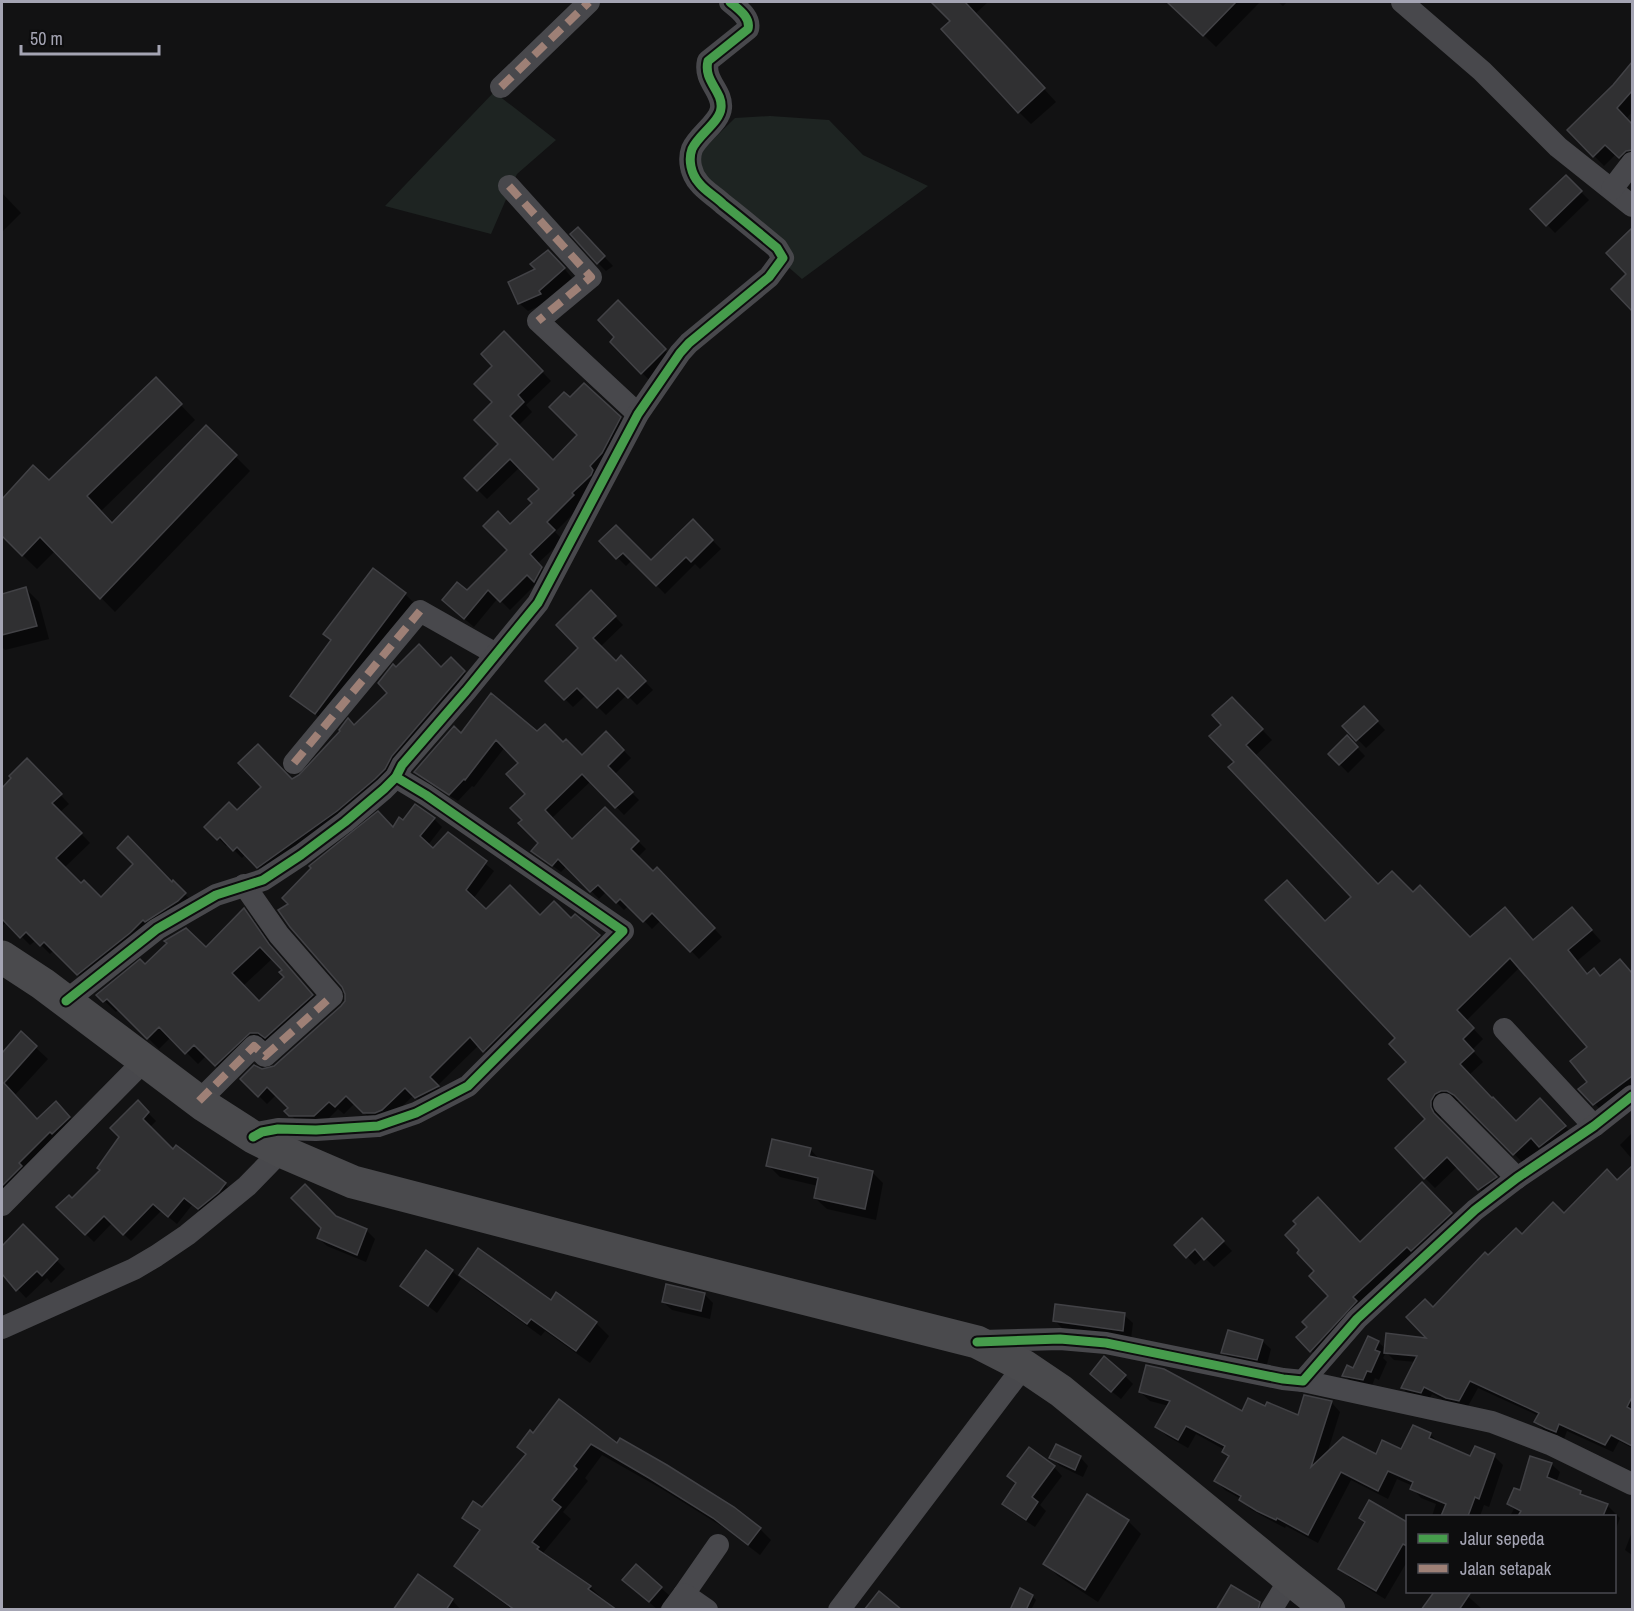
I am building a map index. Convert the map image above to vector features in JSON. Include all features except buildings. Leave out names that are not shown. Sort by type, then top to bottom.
[{"type":"highway","points":[[2,957],[66,1001],[199,1101],[267,1144],[353,1182],[977,1341],[1024,1366],[1061,1391],[1329,1610]]},
{"type":"street","points":[[501,87],[589,2]]},
{"type":"street","points":[[66,1001],[157,929],[216,895],[263,880],[301,855],[345,822],[396,777],[402,765],[538,603],[602,478],[638,414],[668,370],[689,343],[769,277],[783,258],[777,248],[699,184],[690,163],[694,144],[718,116],[721,108],[720,100],[709,80],[706,68],[708,61],[748,29],[750,23],[730,2]]},
{"type":"street","points":[[1402,2],[1482,71],[1558,147],[1632,206]]},
{"type":"street","points":[[1612,189],[1632,163]]},
{"type":"street","points":[[509,186],[591,277],[538,321],[638,414]]},
{"type":"street","points":[[294,763],[420,611],[496,654]]},
{"type":"street","points":[[2,1328],[134,1269],[187,1235],[247,1186],[267,1144],[262,1132],[278,1129],[316,1130],[378,1126],[416,1113],[468,1086],[623,931],[426,795],[396,777]]},
{"type":"street","points":[[199,1101],[254,1046],[265,1056],[332,996],[279,935],[244,885]]},
{"type":"street","points":[[1504,1029],[1594,1126]]},
{"type":"street","points":[[2,1205],[145,1060]]},
{"type":"street","points":[[1303,1381],[1357,1319],[1475,1210],[1517,1178],[1594,1126],[1632,1096]]},
{"type":"street","points":[[1444,1104],[1517,1178]]},
{"type":"street","points":[[977,1341],[1060,1340],[1106,1343],[1283,1379],[1303,1381],[1492,1422],[1552,1445],[1632,1484]]},
{"type":"street","points":[[844,1608],[1024,1366]]},
{"type":"street","points":[[707,1610],[678,1602],[718,1545]]},
{"type":"street","points":[[1271,1610],[1290,1579]]},
{"type":"shaded area","points":[[494,92],[556,140],[517,174],[491,234],[385,206]]},
{"type":"shaded area","points":[[770,116],[829,120],[863,155],[928,186],[802,279],[680,172],[735,118]]},
{"type":"marked path","points":[[501,87],[589,2]]},
{"type":"marked path","points":[[509,186],[591,277],[538,321]]},
{"type":"marked path","points":[[294,763],[420,611]]},
{"type":"marked path","points":[[199,1101],[254,1046],[265,1056],[332,996]]},
{"type":"cycle path","points":[[66,1001],[157,929],[216,895],[263,880],[301,855],[345,822],[396,777],[402,765],[538,603],[638,414],[680,353],[769,277],[783,258],[777,248],[701,186],[691,167],[692,149],[717,118],[721,108],[719,96],[708,74],[708,61],[748,29],[746,17],[730,2]]},
{"type":"cycle path","points":[[253,1137],[262,1132],[278,1129],[316,1130],[378,1126],[416,1113],[468,1086],[623,931],[426,795],[396,777]]},
{"type":"cycle path","points":[[977,1342],[1060,1339],[1106,1343],[1283,1379],[1303,1381],[1357,1319],[1475,1210],[1517,1178],[1594,1126],[1632,1096]]}]
